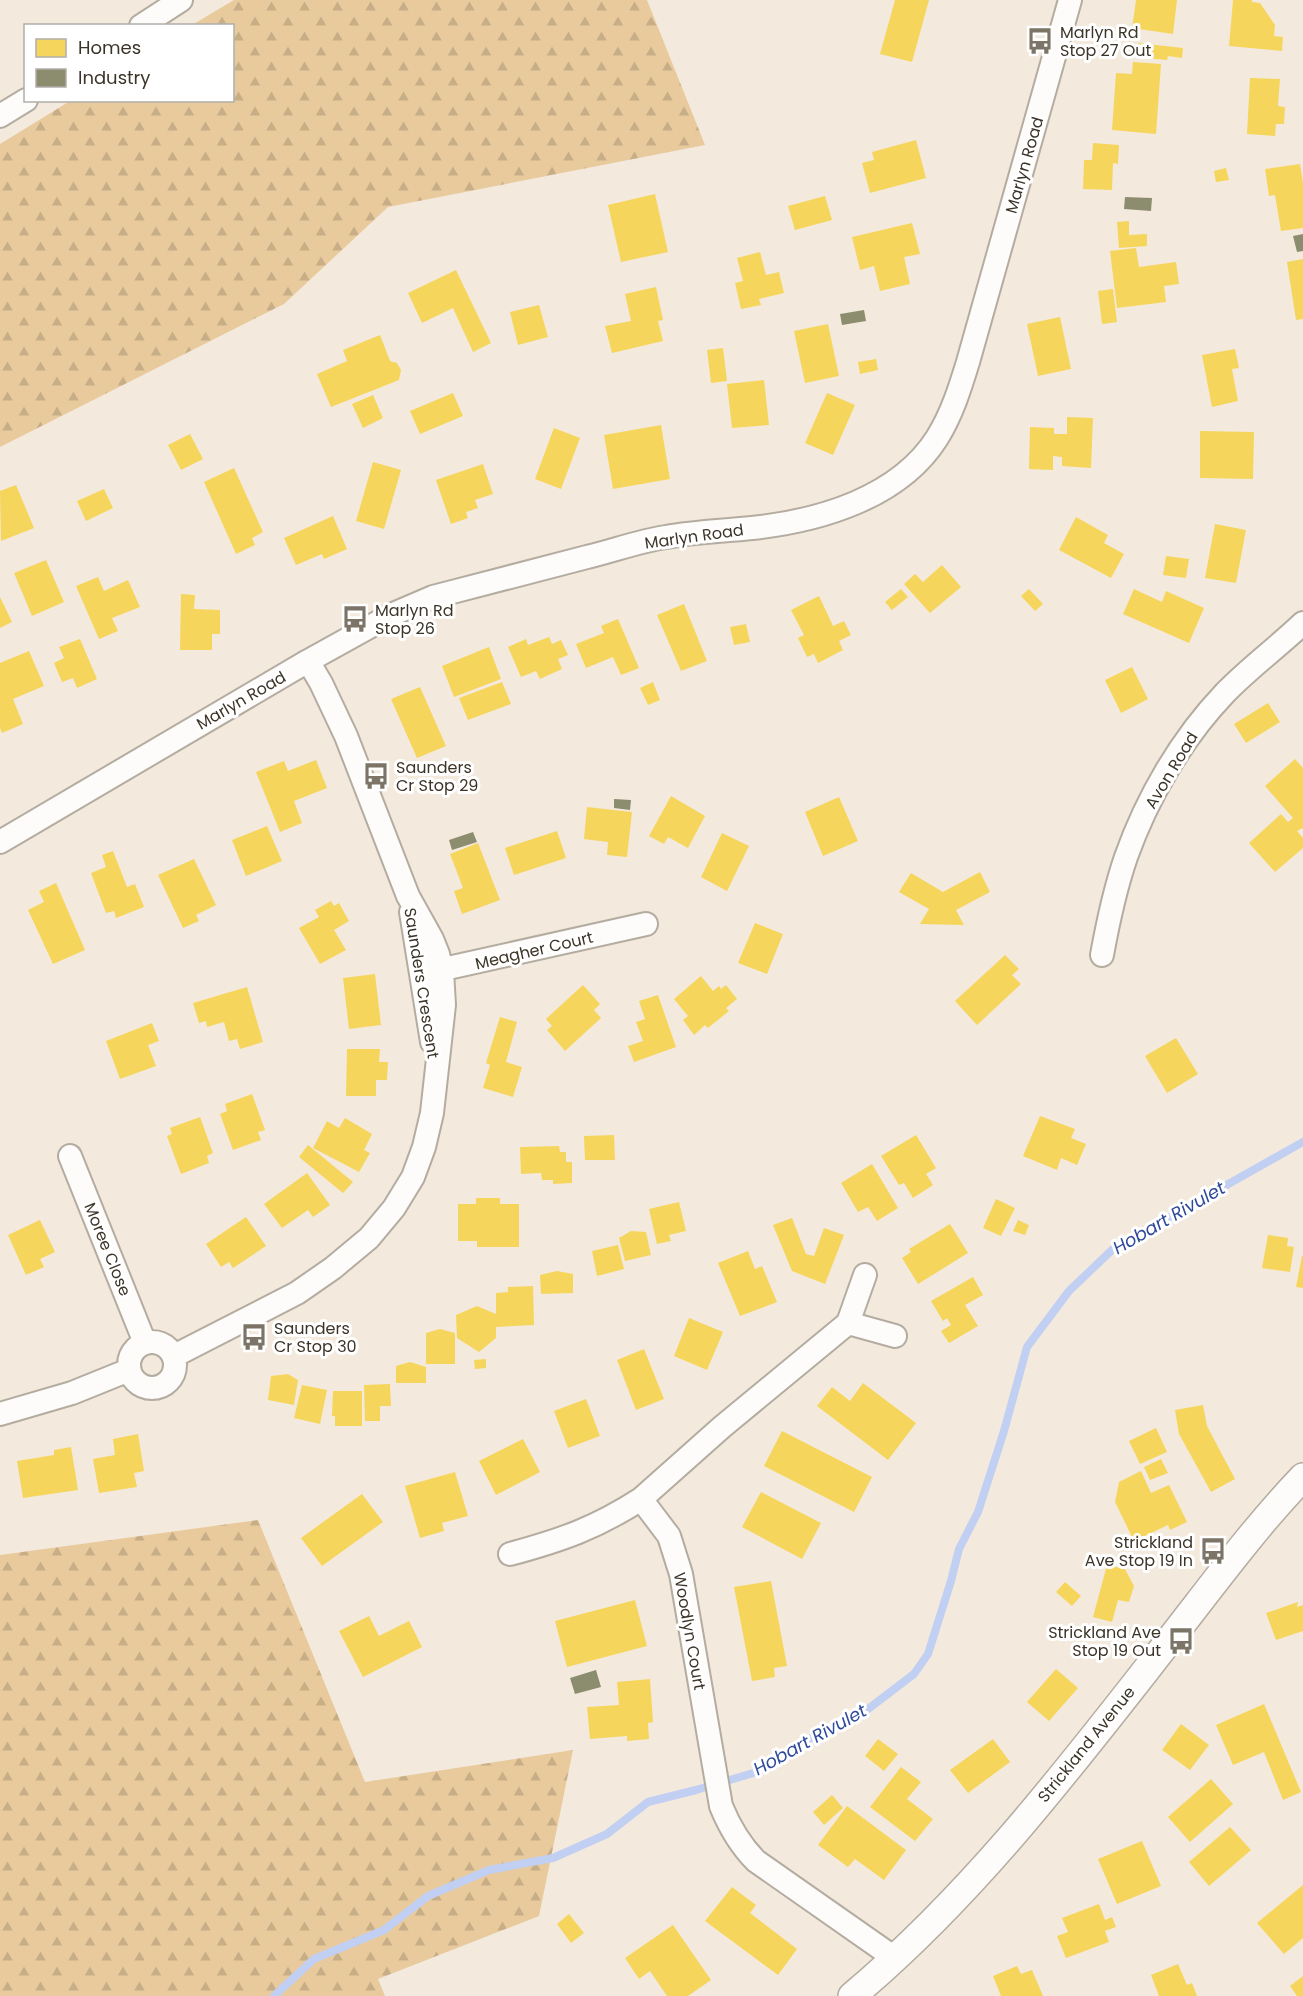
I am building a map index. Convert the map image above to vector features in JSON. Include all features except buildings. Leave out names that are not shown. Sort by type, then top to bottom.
[{"type":"street","points":[[144,24],[181,0]]},
{"type":"street","name":"Marlyn Road","points":[[0,842],[308,661],[390,615],[433,597],[664,537],[783,524],[810,517],[848,506],[879,491],[908,471],[938,437],[956,402],[1070,0]]},
{"type":"street","points":[[0,116],[24,101]]},
{"type":"street","name":"Avon Road","points":[[1102,955],[1112,906],[1126,857],[1162,778],[1200,721],[1226,692],[1303,622]]},
{"type":"street","name":"Saunders Crescent","points":[[174,1356],[297,1293],[333,1268],[369,1238],[394,1208],[413,1177],[424,1147],[432,1113],[436,1070],[432,973],[408,896],[346,736],[308,661]]},
{"type":"street","name":"Meagher Court","points":[[432,973],[646,924]]},
{"type":"street","name":"Moree Close","points":[[70,1156],[145,1342]]},
{"type":"street","points":[[510,1554],[580,1533],[641,1499],[722,1427],[848,1323],[865,1275]]},
{"type":"street","points":[[848,1323],[895,1336]]},
{"type":"street","points":[[145,1342],[162,1344],[174,1356],[174,1374],[167,1383],[150,1389],[139,1385],[129,1370],[129,1360],[133,1351],[145,1342]]},
{"type":"street","points":[[0,1414],[72,1393],[129,1370]]},
{"type":"street","name":"Strickland Avenue","points":[[852,1996],[896,1959],[935,1921],[994,1856],[1104,1725],[1251,1537],[1303,1477]]},
{"type":"street","name":"Woodlyn Court","points":[[641,1499],[669,1536],[681,1574],[721,1806],[731,1830],[743,1848],[756,1861],[896,1959]]},
{"type":"green space","points":[[234,0],[647,0],[705,145],[388,207],[284,304],[0,447],[0,144],[68,102],[234,102],[234,24],[194,24]]},
{"type":"green space","points":[[258,1520],[365,1782],[573,1750],[539,1916],[378,1979],[385,1996],[0,1996],[0,1555]]},
{"type":"waterway","name":"Hobart Rivulet","points":[[274,1996],[314,1959],[384,1930],[428,1896],[489,1870],[553,1858],[607,1834],[648,1802],[760,1771],[813,1737],[855,1719],[914,1674],[928,1654],[959,1549],[978,1512],[1004,1431],[1027,1347],[1069,1291],[1113,1249],[1303,1142]]},
{"type":"place","name":"Marlyn Rd Stop 27 Out","points":[[1040,41]]},
{"type":"place","name":"Marlyn Rd Stop 26","points":[[355,619]]},
{"type":"place","name":"Saunders Cr Stop 29","points":[[376,776]]},
{"type":"place","name":"Saunders Cr Stop 30","points":[[254,1337]]},
{"type":"place","name":"Strickland Ave Stop 19 In","points":[[1213,1551]]},
{"type":"place","name":"Strickland Ave Stop 19 Out","points":[[1181,1641]]}]
